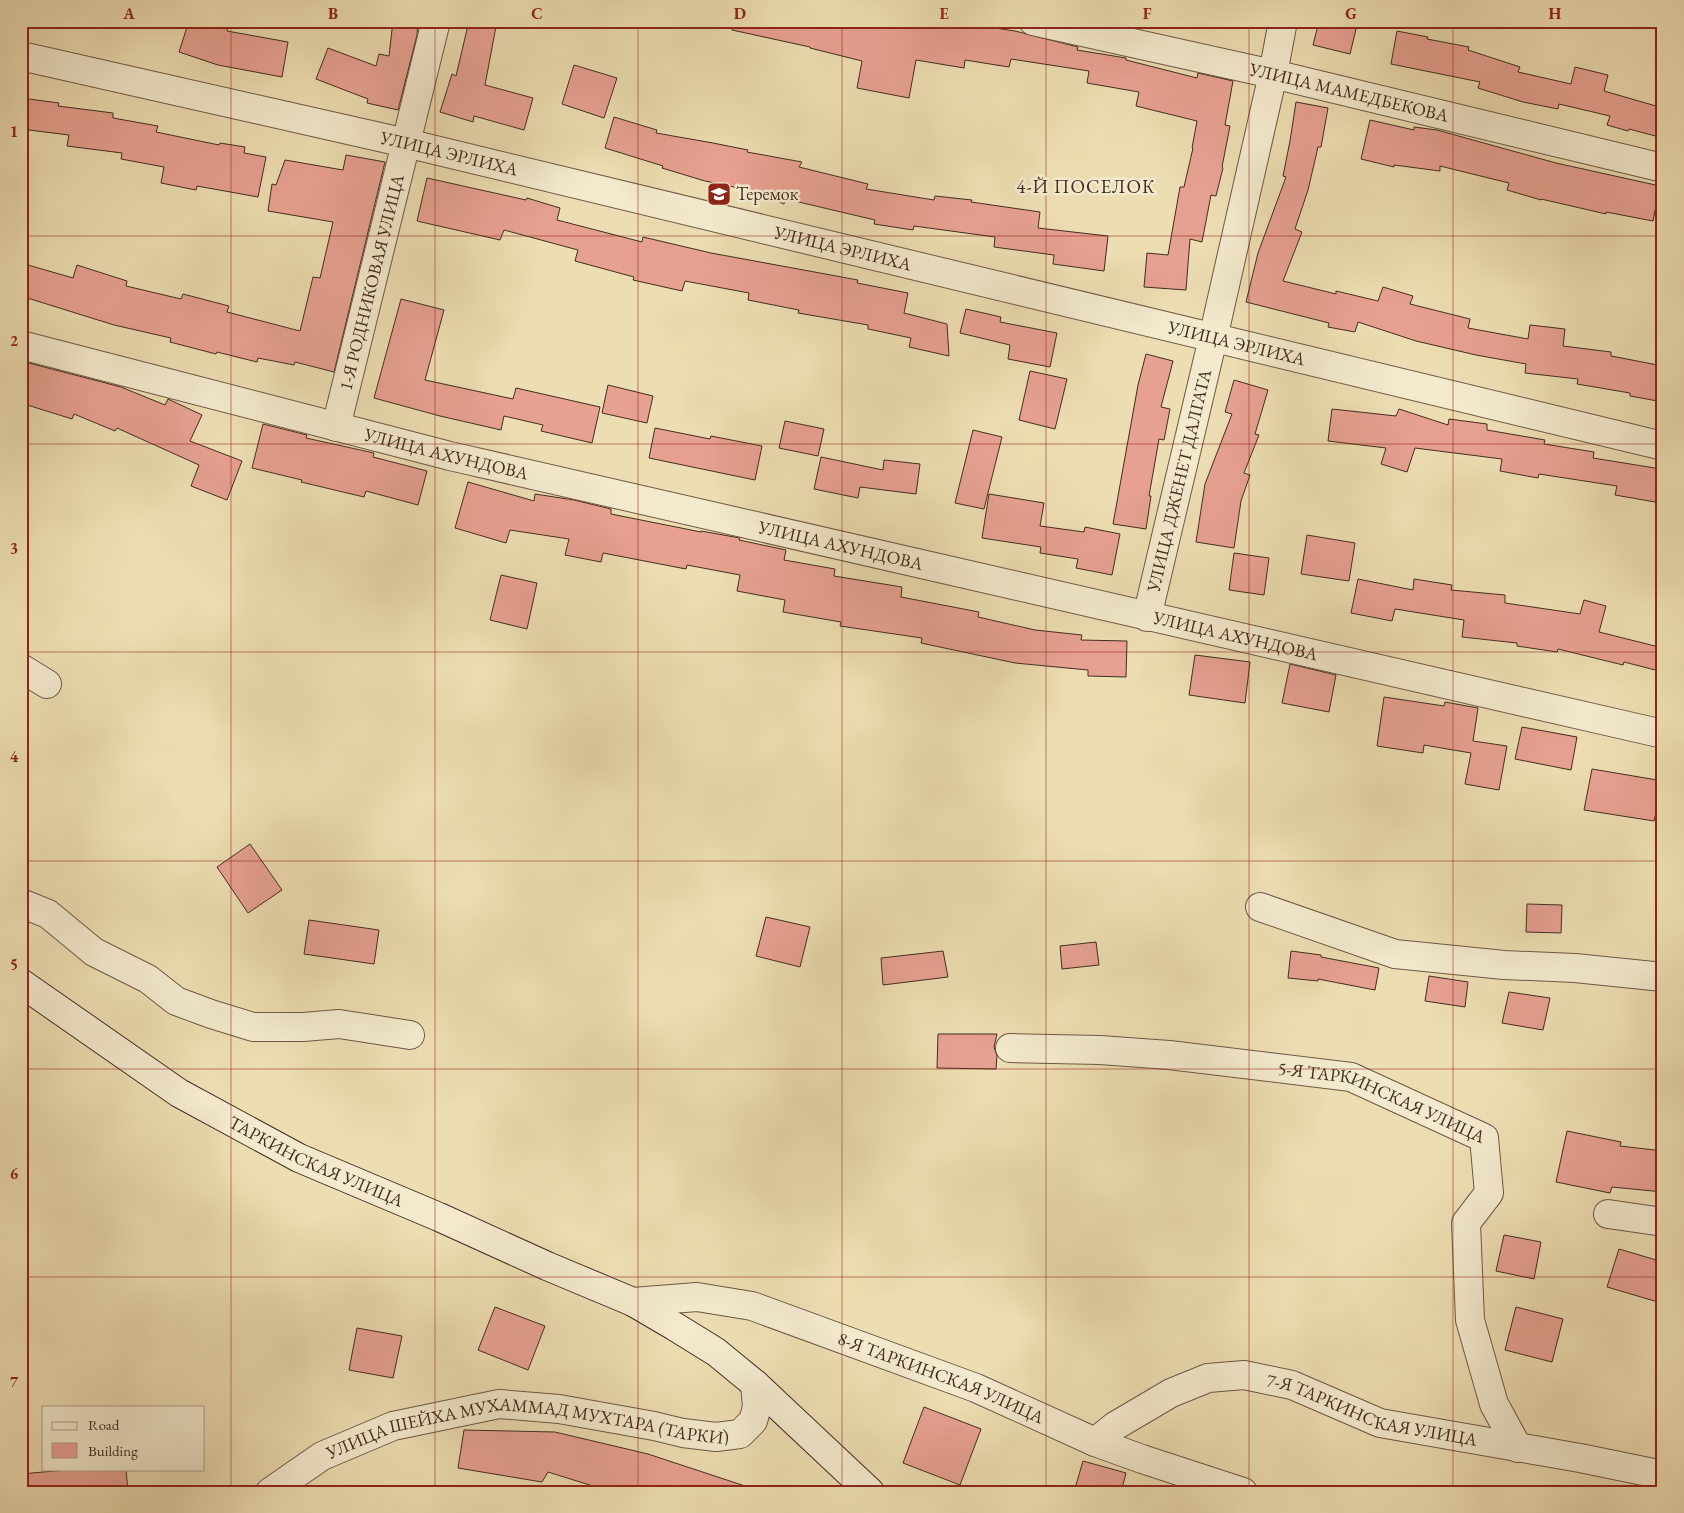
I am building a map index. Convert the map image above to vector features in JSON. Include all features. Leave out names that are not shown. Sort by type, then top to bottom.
[{"type":"street","name":"1-Я РОДНИКОВАЯ УЛИЦА","points":[[336,427],[436,21]]},
{"type":"street","name":"УЛИЦА МАМЕДБЕКОВА","points":[[1033,21],[1273,74],[1663,168]]},
{"type":"street","name":"УЛИЦА ДЖЕНЕТ ДАЛГАТА","points":[[1147,617],[1213,338],[1273,74],[1283,21]]},
{"type":"street","name":"УЛИЦА ЭРЛИХА","points":[[21,56],[406,143],[1663,446]]},
{"type":"street","name":"УЛИЦА АХУНДОВА","points":[[21,345],[450,456],[1663,734]]},
{"type":"street","points":[[21,668],[47,684]]},
{"type":"street","points":[[21,903],[48,914],[94,952],[148,979],[176,1001],[211,1014],[253,1027],[303,1027],[339,1024],[410,1035]]},
{"type":"street","points":[[1260,907],[1395,954],[1504,965],[1575,968],[1663,977]]},
{"type":"street","name":"ТАРКИНСКАЯ УЛИЦА","points":[[21,983],[179,1093],[299,1158],[633,1302]]},
{"type":"street","name":"5-Я ТАРКИНСКАЯ УЛИЦА","points":[[1010,1048],[1100,1050],[1169,1055],[1351,1077],[1484,1138],[1488,1193],[1466,1224],[1470,1320],[1494,1404],[1518,1448]]},
{"type":"street","points":[[1608,1214],[1663,1222]]},
{"type":"street","name":"8-Я ТАРКИНСКАЯ УЛИЦА","points":[[633,1302],[697,1297],[752,1306],[976,1388],[1095,1442],[1243,1492]]},
{"type":"street","points":[[633,1302],[716,1352],[755,1384],[870,1492]]},
{"type":"street","name":"7-Я ТАРКИНСКАЯ УЛИЦА","points":[[1095,1442],[1115,1426],[1171,1393],[1208,1378],[1244,1375],[1292,1385],[1380,1423],[1580,1458],[1663,1475]]},
{"type":"street","name":"УЛИЦА ШЕЙХА МУХАММАД МУХТАРА (ТАРКИ)","points":[[270,1492],[322,1456],[393,1426],[499,1404],[559,1409],[598,1415],[683,1433],[716,1437],[740,1434],[753,1421],[757,1407],[755,1384]]},
{"type":"building","points":[[189,21],[230,21],[227,31],[288,42],[282,77],[218,65],[179,52]]},
{"type":"building","points":[[393,21],[418,21],[417,35],[398,110],[367,103],[368,99],[316,79],[328,48],[376,66],[379,54],[389,56]]},
{"type":"building","points":[[469,21],[497,21],[485,85],[533,98],[524,130],[474,116],[473,122],[440,112],[452,74],[456,76]]},
{"type":"building","points":[[733,21],[908,21],[935,26],[936,21],[948,21],[1015,31],[1078,47],[1077,50],[1126,58],[1126,60],[1197,78],[1198,73],[1233,81],[1225,125],[1230,126],[1223,168],[1216,196],[1211,195],[1202,242],[1190,239],[1186,290],[1144,287],[1147,253],[1168,255],[1180,187],[1184,187],[1197,121],[1136,106],[1139,92],[1087,83],[1089,71],[1011,59],[1009,67],[965,60],[964,68],[916,60],[909,98],[857,88],[862,61],[810,47],[732,30]]},
{"type":"building","points":[[1319,21],[1358,21],[1350,54],[1313,45]]},
{"type":"building","points":[[1397,31],[1469,47],[1468,50],[1520,67],[1518,72],[1571,84],[1575,67],[1608,75],[1604,91],[1663,108],[1663,138],[1607,125],[1610,116],[1559,104],[1558,109],[1523,102],[1478,88],[1480,82],[1391,64]]},
{"type":"building","points":[[574,65],[617,78],[604,118],[562,104]]},
{"type":"building","points":[[21,98],[59,103],[58,106],[113,113],[113,118],[158,126],[156,132],[219,145],[220,143],[245,147],[244,153],[266,157],[258,197],[197,186],[196,190],[161,183],[164,167],[121,159],[122,153],[67,146],[69,135],[21,129]]},
{"type":"building","points":[[1296,102],[1328,108],[1321,147],[1318,147],[1308,190],[1295,229],[1302,232],[1283,281],[1336,294],[1336,291],[1378,301],[1383,287],[1413,296],[1410,304],[1470,319],[1468,328],[1528,339],[1530,325],[1565,329],[1563,346],[1611,352],[1611,356],[1663,366],[1663,402],[1630,396],[1630,393],[1577,384],[1578,379],[1525,373],[1526,364],[1416,341],[1358,322],[1355,332],[1328,327],[1329,323],[1246,302],[1258,253],[1286,177],[1283,176]]},
{"type":"building","points":[[614,117],[657,130],[656,133],[802,162],[799,167],[868,184],[866,189],[934,200],[935,196],[972,200],[971,202],[1040,212],[1038,228],[1108,236],[1104,271],[1053,264],[1054,255],[994,247],[995,237],[914,226],[913,230],[874,224],[875,220],[786,199],[784,204],[753,191],[705,181],[662,168],[663,166],[605,148]]},
{"type":"building","points":[[1370,120],[1414,130],[1414,127],[1437,130],[1556,163],[1660,186],[1653,221],[1606,212],[1606,214],[1541,200],[1507,190],[1509,183],[1440,166],[1440,171],[1394,165],[1394,167],[1361,159]]},
{"type":"building","points":[[346,155],[385,162],[334,372],[295,362],[294,365],[258,358],[257,362],[217,352],[216,354],[170,342],[171,338],[114,325],[21,296],[21,263],[73,278],[77,265],[127,281],[126,286],[181,299],[183,294],[229,306],[227,312],[300,331],[313,277],[320,278],[333,222],[268,211],[272,184],[276,185],[285,160],[343,170]]},
{"type":"building","points":[[427,178],[526,200],[527,198],[560,208],[557,220],[642,242],[643,237],[711,253],[858,280],[857,283],[908,293],[904,313],[947,324],[949,356],[909,347],[911,338],[868,329],[868,325],[798,313],[799,310],[748,300],[749,293],[685,281],[682,291],[633,280],[634,277],[575,261],[578,250],[504,230],[500,240],[417,221]]},
{"type":"building","points":[[401,299],[444,310],[425,380],[513,399],[516,388],[600,407],[592,443],[541,431],[543,425],[504,416],[501,430],[374,398]]},
{"type":"building","points":[[966,309],[1001,317],[1000,322],[1057,333],[1050,367],[1008,359],[1010,345],[960,333]]},
{"type":"building","points":[[1146,354],[1173,361],[1161,407],[1170,409],[1164,440],[1159,439],[1149,496],[1151,496],[1146,529],[1113,524],[1138,385]]},
{"type":"building","points":[[21,361],[121,387],[165,405],[168,399],[202,415],[190,441],[242,461],[227,500],[191,486],[199,465],[117,428],[115,431],[74,414],[72,419],[21,403]]},
{"type":"building","points":[[1030,371],[1067,379],[1055,429],[1019,420]]},
{"type":"building","points":[[1234,380],[1268,390],[1255,434],[1259,435],[1244,473],[1250,475],[1241,501],[1234,548],[1196,542],[1205,484],[1232,414],[1225,412]]},
{"type":"building","points":[[608,385],[653,396],[647,423],[602,413]]},
{"type":"building","points":[[1332,409],[1396,416],[1399,409],[1448,425],[1449,419],[1487,424],[1487,430],[1545,440],[1544,444],[1594,452],[1593,458],[1661,469],[1655,502],[1615,495],[1617,486],[1539,474],[1538,478],[1500,471],[1502,459],[1415,448],[1407,472],[1381,464],[1386,448],[1328,441]]},
{"type":"building","points":[[785,421],[824,429],[818,456],[779,448]]},
{"type":"building","points":[[263,424],[307,435],[306,438],[374,453],[373,457],[427,471],[418,505],[366,491],[364,497],[252,468]]},
{"type":"building","points":[[655,428],[710,439],[711,436],[762,446],[755,480],[649,458]]},
{"type":"building","points":[[973,430],[1002,437],[984,509],[955,503]]},
{"type":"building","points":[[821,457],[883,470],[884,460],[920,464],[916,494],[860,487],[858,498],[814,489]]},
{"type":"building","points":[[468,482],[534,501],[535,494],[574,500],[611,509],[611,514],[740,538],[739,540],[786,550],[784,560],[835,569],[834,576],[902,587],[901,597],[979,612],[978,617],[1035,630],[1082,635],[1081,640],[1127,641],[1126,677],[1088,676],[1088,670],[1015,663],[921,643],[922,638],[840,626],[841,622],[783,612],[785,600],[737,591],[740,575],[687,565],[686,569],[603,553],[601,562],[565,555],[569,539],[510,530],[506,543],[455,528]]},
{"type":"building","points":[[989,494],[1044,503],[1040,526],[1084,532],[1085,527],[1120,534],[1112,575],[1076,568],[1078,559],[1040,553],[1041,547],[982,538]]},
{"type":"building","points":[[1307,535],[1355,543],[1349,581],[1301,574]]},
{"type":"building","points":[[1234,553],[1269,558],[1264,595],[1229,590]]},
{"type":"building","points":[[501,575],[537,583],[527,629],[490,620]]},
{"type":"building","points":[[1358,579],[1413,590],[1414,579],[1452,585],[1451,590],[1505,595],[1505,603],[1580,614],[1584,600],[1606,606],[1599,632],[1663,648],[1663,672],[1624,662],[1623,665],[1558,649],[1557,652],[1517,646],[1517,643],[1462,637],[1464,620],[1395,609],[1392,621],[1351,613]]},
{"type":"building","points":[[1195,655],[1250,662],[1245,703],[1189,695]]},
{"type":"building","points":[[1290,664],[1336,675],[1329,712],[1282,703]]},
{"type":"building","points":[[1384,697],[1444,706],[1445,702],[1478,708],[1473,741],[1507,746],[1499,790],[1465,784],[1471,753],[1424,745],[1423,753],[1377,746]]},
{"type":"building","points":[[1522,727],[1577,737],[1571,770],[1515,759]]},
{"type":"building","points":[[1592,769],[1663,781],[1663,802],[1659,801],[1654,821],[1584,810]]},
{"type":"building","points":[[250,844],[282,890],[248,913],[217,867]]},
{"type":"building","points":[[1527,904],[1562,905],[1561,933],[1526,932]]},
{"type":"building","points":[[766,917],[810,927],[800,967],[756,956]]},
{"type":"building","points":[[309,920],[379,930],[374,964],[304,954]]},
{"type":"building","points":[[1096,942],[1099,965],[1062,969],[1060,946]]},
{"type":"building","points":[[943,951],[948,977],[883,985],[881,958]]},
{"type":"building","points":[[1291,951],[1321,955],[1321,957],[1379,968],[1375,990],[1318,979],[1318,981],[1288,978]]},
{"type":"building","points":[[1429,976],[1468,982],[1465,1007],[1425,1001]]},
{"type":"building","points":[[1509,992],[1550,998],[1543,1030],[1502,1023]]},
{"type":"building","points":[[938,1034],[997,1034],[994,1047],[997,1056],[996,1069],[937,1068]]},
{"type":"building","points":[[1567,1131],[1621,1142],[1620,1146],[1663,1151],[1663,1192],[1612,1187],[1610,1193],[1556,1182]]},
{"type":"building","points":[[1504,1235],[1541,1242],[1534,1279],[1496,1271]]},
{"type":"building","points":[[1619,1249],[1663,1262],[1663,1288],[1658,1302],[1607,1287]]},
{"type":"building","points":[[495,1307],[545,1326],[528,1370],[478,1350]]},
{"type":"building","points":[[1516,1307],[1563,1319],[1552,1362],[1505,1350]]},
{"type":"building","points":[[357,1328],[402,1336],[393,1378],[349,1370]]},
{"type":"building","points":[[924,1407],[981,1429],[960,1485],[903,1463]]},
{"type":"building","points":[[464,1430],[555,1432],[648,1454],[751,1488],[750,1492],[612,1492],[548,1472],[542,1482],[458,1468]]},
{"type":"building","points":[[1083,1461],[1126,1473],[1121,1492],[1074,1492]]},
{"type":"building","points":[[66,1470],[126,1470],[128,1492],[23,1492],[21,1474]]},
{"type":"place","name":"Теремок","points":[[719,194]]},
{"type":"district","name":"4-Й ПОСЕЛОК","points":[[1086,186]]}]
